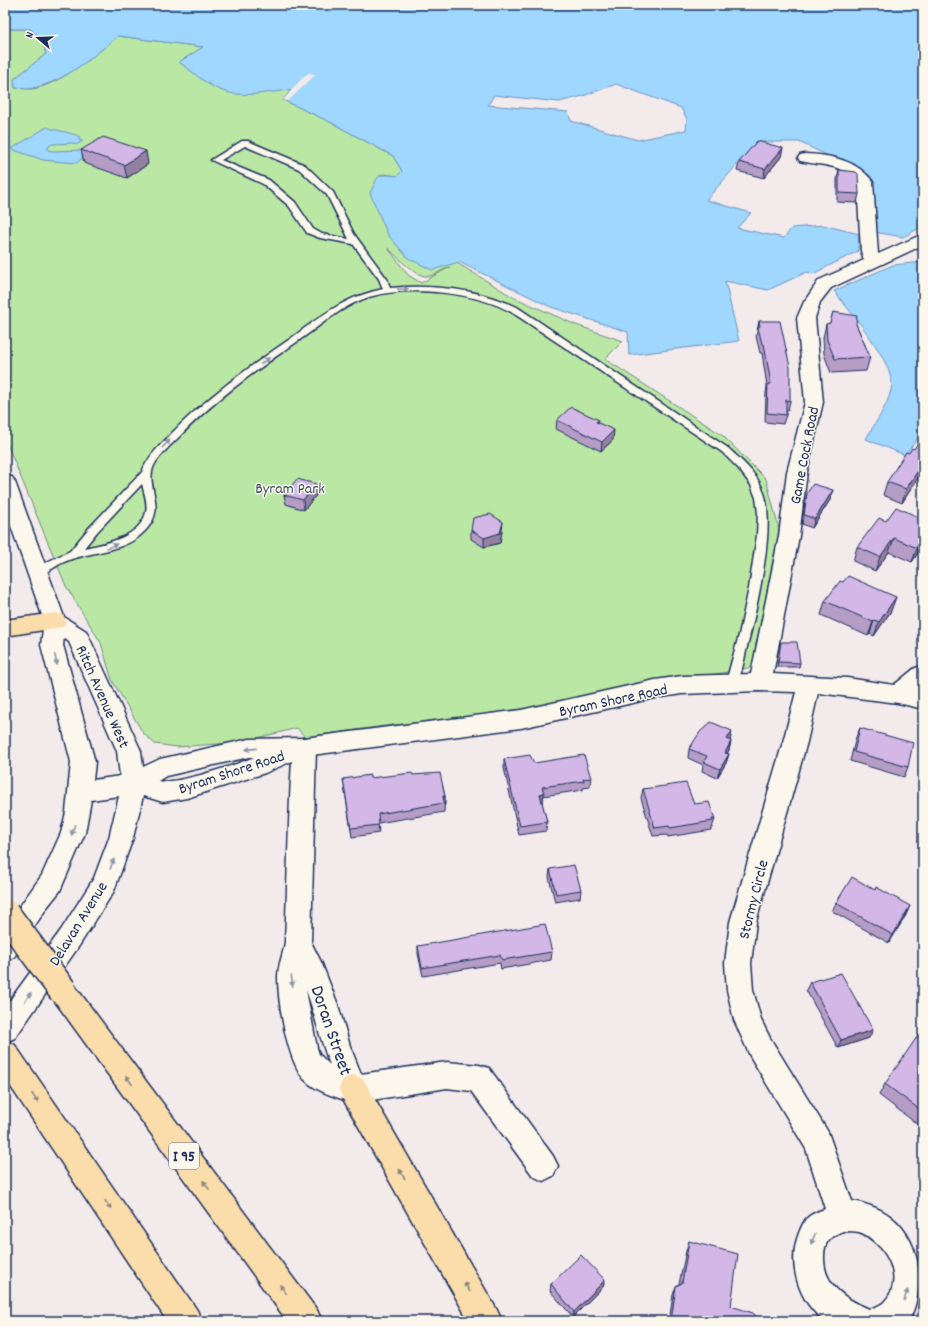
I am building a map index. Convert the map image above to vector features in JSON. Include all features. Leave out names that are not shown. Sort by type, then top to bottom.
[{"type":"highway","points":[[5,628],[55,621]]},
{"type":"highway","name":"I 95","points":[[5,913],[306,1321]]},
{"type":"highway","points":[[9,1060],[186,1321]]},
{"type":"highway","points":[[354,1089],[486,1321]]},
{"type":"street","points":[[805,158],[825,159],[845,165],[861,176],[865,182],[869,252],[873,262]]},
{"type":"street","name":"Game Cock Road","points":[[761,682],[762,669],[789,536],[798,472],[814,402],[806,318],[812,302],[825,284],[923,239]]},
{"type":"street","name":"Ritch Avenue West","points":[[7,492],[38,571],[55,621],[52,645],[83,762],[81,792]]},
{"type":"street","name":"Ritch Avenue West","points":[[55,621],[78,637],[129,751],[133,784]]},
{"type":"street","points":[[898,694],[923,674]]},
{"type":"street","name":"Byram Shore Road","points":[[81,792],[133,784],[163,792],[187,788],[256,766],[304,747],[521,719],[654,689],[682,685],[732,682],[810,684],[898,694],[923,700]]},
{"type":"street","name":"Stormy Circle","points":[[810,684],[793,750],[743,922],[738,970],[740,990],[748,1020],[760,1047],[818,1142],[842,1216]]},
{"type":"street","name":"Doran Street","points":[[304,747],[298,943],[291,975],[300,1035],[306,1057],[317,1073],[325,1079],[354,1089]]},
{"type":"street","name":"Delavan Avenue","points":[[5,1029],[70,938],[104,883],[121,838],[130,804],[133,784]]},
{"type":"street","points":[[5,949],[39,898],[51,883],[73,833],[81,792]]},
{"type":"street","points":[[354,1089],[447,1075],[479,1078],[543,1166]]},
{"type":"street","points":[[859,1321],[847,1318],[832,1308],[814,1286],[808,1266],[808,1252],[814,1235],[822,1225],[842,1216],[866,1218],[884,1228],[900,1245],[908,1262],[910,1278],[907,1298],[893,1315],[879,1321]]},
{"type":"lane","points":[[356,242],[320,236],[310,231],[292,204],[266,182],[215,160],[244,143],[302,167],[330,194],[356,242],[383,279],[387,290]]},
{"type":"lane","points":[[74,554],[93,530],[146,474],[150,465],[160,451],[212,400],[347,304],[358,297],[387,290],[431,290],[467,294],[485,298],[513,309],[725,450],[737,460],[755,483],[761,498],[762,533],[749,621],[732,682]]},
{"type":"lane","points":[[38,571],[74,554],[109,548],[130,538],[141,529],[150,518],[152,506],[146,474]]},
{"type":"green space","name":"Byram Park","points":[[5,29],[31,29],[42,40],[46,54],[14,79],[15,88],[31,89],[41,87],[65,76],[118,36],[204,47],[179,62],[208,83],[221,90],[291,90],[284,100],[332,123],[393,156],[402,171],[397,176],[383,174],[379,176],[407,181],[396,97],[418,247],[457,263],[513,297],[576,325],[623,341],[605,359],[722,435],[766,479],[779,529],[752,667],[717,674],[661,679],[549,706],[490,715],[384,726],[305,737],[297,728],[242,742],[177,747],[155,744],[143,733],[112,680],[101,643],[66,586],[5,439]],"holes":[[[388,248],[413,271],[425,276],[433,275],[450,267],[421,283],[408,275]]]},
{"type":"water","points":[[5,5],[923,5],[923,226],[903,237],[874,232],[871,176],[799,142],[757,142],[706,200],[751,213],[737,228],[784,238],[792,228],[823,225],[859,234],[858,251],[813,274],[807,272],[768,290],[725,281],[739,341],[629,355],[628,332],[551,307],[459,262],[432,270],[408,258],[388,235],[370,193],[379,177],[385,175],[397,176],[402,171],[393,156],[332,123],[283,100],[291,90],[255,94],[228,93],[209,84],[179,62],[203,47],[118,36],[79,67],[57,80],[31,89],[15,88],[14,79],[46,54],[42,40],[31,29],[5,29]],"holes":[[[616,84],[681,108],[687,119],[686,130],[638,140],[571,121],[568,112],[488,105],[494,95],[559,102],[583,96]]]},
{"type":"water","points":[[47,127],[78,136],[80,137],[79,140],[83,141],[76,145],[74,143],[52,144],[48,147],[48,150],[85,150],[84,156],[77,163],[43,160],[11,149]]},
{"type":"water","points":[[923,262],[923,431],[905,455],[866,439],[887,403],[891,390],[891,379],[880,353],[871,339],[834,291],[893,265]]},
{"type":"pier","points":[[309,73],[316,74],[288,101],[283,100],[304,76]]},
{"type":"building","points":[[103,137],[146,151],[124,165],[81,150]]},
{"type":"building","points":[[757,141],[783,148],[765,169],[739,162]]},
{"type":"building","points":[[839,170],[856,172],[858,174],[859,194],[839,193]]},
{"type":"building","points":[[833,312],[857,316],[856,324],[870,357],[835,359],[827,340],[826,324],[830,323]]},
{"type":"building","points":[[759,321],[780,321],[790,367],[790,401],[786,400],[786,415],[767,413],[768,384],[771,384],[764,344],[762,344],[758,327],[760,326]]},
{"type":"building","points":[[571,407],[599,420],[596,422],[614,430],[602,442],[557,420]]},
{"type":"building","points":[[923,435],[923,463],[906,489],[887,482],[906,452],[909,453],[912,448],[914,449]]},
{"type":"building","points":[[297,479],[316,484],[303,500],[284,495]]},
{"type":"building","points":[[813,484],[833,490],[815,519],[804,515],[807,493]]},
{"type":"building","points":[[896,507],[923,519],[923,539],[917,548],[894,538],[880,557],[857,547],[879,518],[886,521]]},
{"type":"building","points":[[490,514],[503,522],[500,533],[484,538],[471,530],[473,518]]},
{"type":"building","points":[[848,576],[896,597],[879,622],[874,620],[873,622],[825,601],[840,581],[843,582]]},
{"type":"building","points":[[781,642],[797,642],[800,663],[778,662]]},
{"type":"building","points":[[711,722],[732,731],[727,739],[731,741],[725,753],[729,754],[720,769],[704,762],[707,756],[689,749],[700,732]]},
{"type":"building","points":[[860,728],[913,743],[908,767],[854,752]]},
{"type":"building","points":[[530,755],[534,763],[584,755],[591,778],[583,779],[584,781],[542,787],[544,793],[540,794],[547,822],[520,826],[504,759]]},
{"type":"building","points":[[412,773],[413,775],[440,773],[445,796],[443,796],[444,803],[378,814],[379,825],[351,828],[343,779],[370,775],[370,778]]},
{"type":"building","points":[[686,783],[694,804],[709,802],[715,819],[712,819],[713,821],[670,828],[669,826],[655,828],[643,789]]},
{"type":"building","points":[[574,865],[581,890],[556,894],[550,869]]},
{"type":"building","points":[[852,877],[875,890],[876,887],[910,906],[893,935],[836,903]]},
{"type":"building","points":[[545,924],[552,952],[502,960],[500,955],[422,968],[418,946]]},
{"type":"building","points":[[841,973],[873,1030],[841,1040],[810,982]]},
{"type":"building","points":[[919,1034],[923,1037],[923,1112],[885,1084]]},
{"type":"building","points":[[689,1241],[738,1254],[731,1306],[753,1313],[756,1316],[757,1321],[671,1321],[676,1286],[682,1283]]},
{"type":"building","points":[[581,1255],[605,1280],[574,1312],[551,1284]]}]
